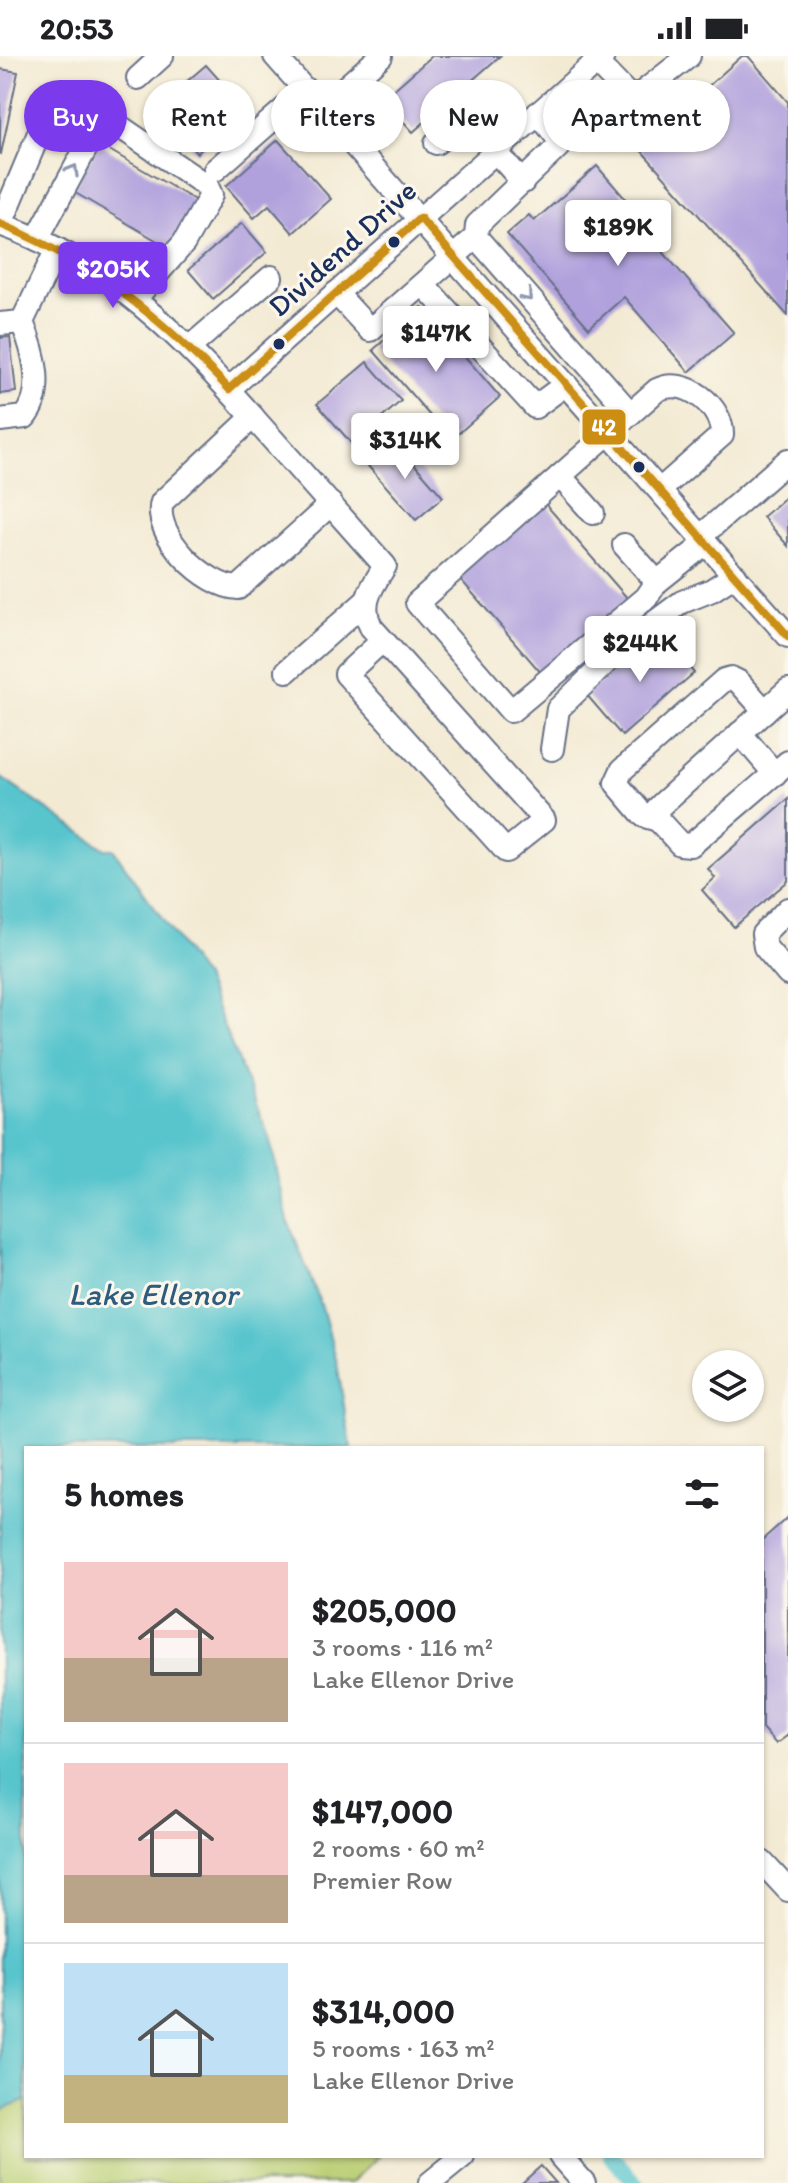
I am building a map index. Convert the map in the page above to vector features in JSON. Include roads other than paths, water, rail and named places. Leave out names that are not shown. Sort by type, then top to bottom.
[{"type":"street","points":[[138,78],[162,56]]},
{"type":"street","points":[[275,56],[297,80]]},
{"type":"street","points":[[354,80],[381,56]]},
{"type":"street","points":[[600,59],[633,100],[689,56]]},
{"type":"street","name":"Dividend Drive","points":[[527,123],[600,59]]},
{"type":"street","points":[[336,293],[370,330],[454,257],[476,237],[477,225],[559,146],[560,141],[538,113]]},
{"type":"street","points":[[215,170],[271,121]]},
{"type":"street","points":[[37,239],[93,135],[107,122],[116,124],[207,186],[211,195],[184,243],[136,298]]},
{"type":"street","points":[[31,152],[0,224],[57,249],[136,298],[190,347],[385,566],[363,612],[382,641],[544,820],[506,851],[346,674],[382,641]]},
{"type":"street","points":[[361,152],[703,540],[786,629]]},
{"type":"street","name":"Dividend Drive","points":[[229,389],[494,152]]},
{"type":"street","points":[[496,152],[523,182]]},
{"type":"street","points":[[476,237],[630,413]]},
{"type":"street","points":[[0,420],[25,417],[35,404],[35,354],[11,323],[57,249]]},
{"type":"street","points":[[190,347],[271,277]]},
{"type":"street","points":[[423,284],[535,407],[566,384]]},
{"type":"street","points":[[660,490],[722,435],[722,425],[708,405],[681,384],[669,384],[657,390],[417,603],[511,711],[646,598],[657,582],[788,460]]},
{"type":"street","points":[[253,417],[162,502],[158,515],[162,528],[202,574],[225,588],[238,588],[331,504]]},
{"type":"street","points":[[560,476],[593,513]]},
{"type":"street","points":[[624,545],[657,582]]},
{"type":"street","points":[[552,749],[558,709],[624,645],[663,616],[735,575]]},
{"type":"street","points":[[287,671],[366,601]]},
{"type":"street","points":[[740,733],[781,768],[691,845],[680,844],[658,820],[644,816],[616,783],[622,770],[724,680],[731,678],[739,682],[765,711]]},
{"type":"street","points":[[658,820],[657,809],[662,804],[788,690]]},
{"type":"street","points":[[788,909],[763,934],[765,947],[788,974]]},
{"type":"street","points":[[764,1864],[788,1890]]},
{"type":"street","points":[[430,2183],[461,2158]]},
{"type":"street","points":[[562,2158],[584,2183]]},
{"type":"water","name":"Lake Ellenor","points":[[0,777],[105,849],[113,849],[204,978],[270,1139],[288,1221],[322,1307],[337,1363],[351,1446],[24,1446],[24,2101],[0,2111]]},
{"type":"waterway","points":[[613,2158],[636,2183]]}]
